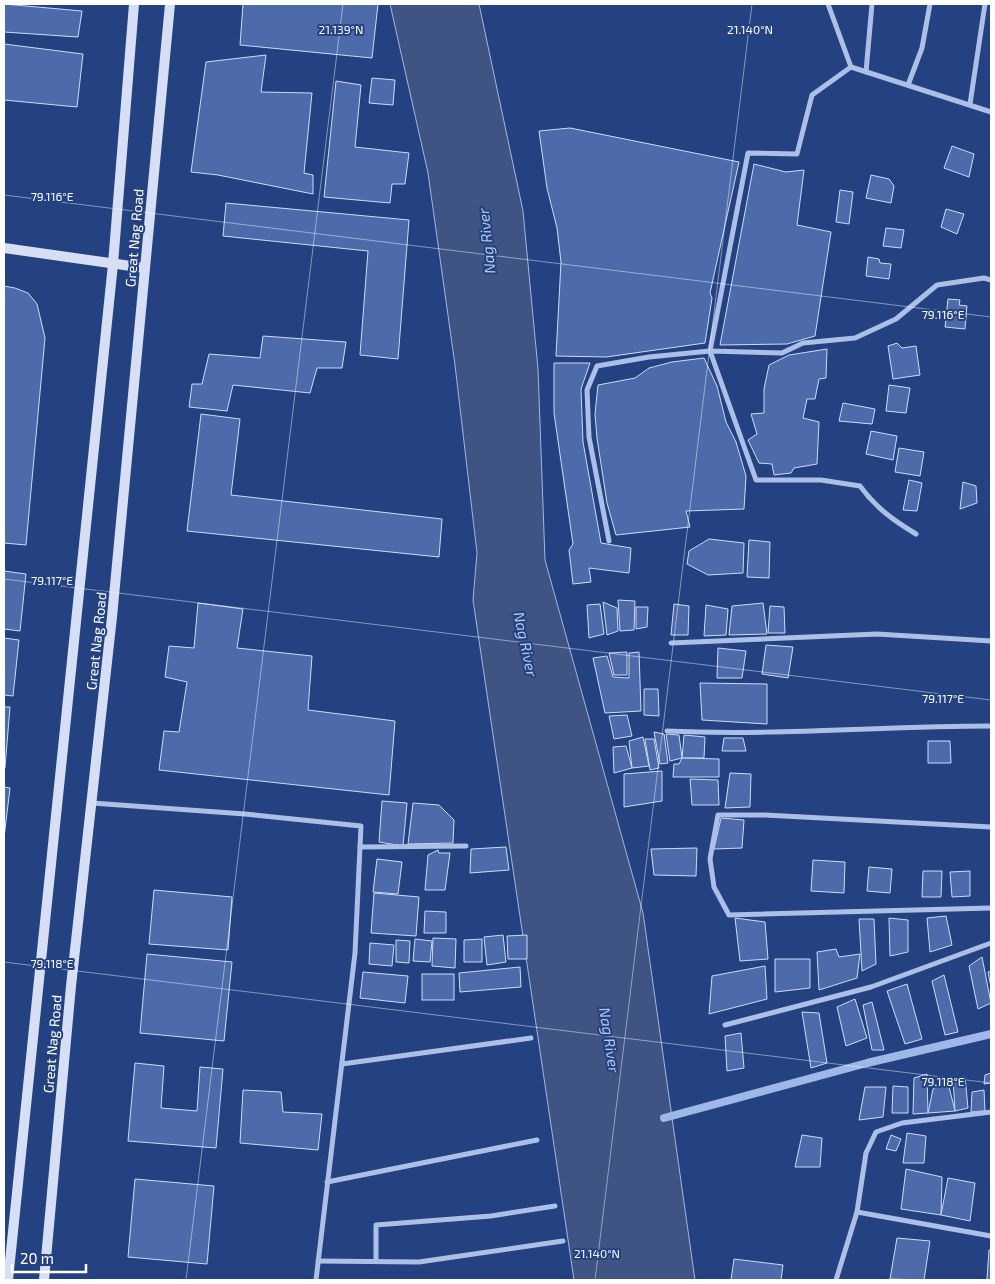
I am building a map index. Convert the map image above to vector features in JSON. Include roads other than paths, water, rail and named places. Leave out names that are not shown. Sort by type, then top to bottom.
[{"type":"main road","name":"Great Nag Road","points":[[8,1280],[112,264],[134,4]]},
{"type":"main road","name":"Great Nag Road","points":[[44,1280],[71,986],[92,803],[170,4]]},
{"type":"main road","points":[[4,248],[145,268]]},
{"type":"street","points":[[828,4],[851,67]]},
{"type":"street","points":[[866,72],[872,4]]},
{"type":"street","points":[[908,84],[922,48],[930,4]]},
{"type":"street","points":[[970,104],[986,4]]},
{"type":"street","points":[[851,67],[991,112]]},
{"type":"street","points":[[851,67],[812,95],[797,154],[748,153],[710,351],[756,480],[821,480],[860,486],[873,503],[890,519],[916,534]]},
{"type":"street","points":[[609,541],[589,438],[587,390],[597,366],[649,357],[710,351],[782,353],[803,343],[855,338],[896,319],[937,285],[984,278],[991,280]]},
{"type":"street","points":[[672,644],[877,634],[991,641]]},
{"type":"street","points":[[667,731],[729,734],[908,726],[991,726]]},
{"type":"street","points":[[92,803],[361,826],[355,953],[316,1280]]},
{"type":"street","points":[[991,826],[765,815],[718,815],[710,858],[714,887],[729,915],[991,908]]},
{"type":"street","points":[[360,847],[466,846]]},
{"type":"street","points":[[725,1025],[871,987],[991,943]]},
{"type":"street","points":[[342,1064],[531,1038]]},
{"type":"street","points":[[836,1280],[857,1212],[866,1153],[876,1132],[902,1123],[991,1112]]},
{"type":"street","points":[[328,1182],[537,1140]]},
{"type":"street","points":[[376,1261],[376,1226],[491,1216],[555,1206]]},
{"type":"street","points":[[857,1212],[991,1236]]},
{"type":"street","points":[[318,1260],[419,1262],[563,1241]]},
{"type":"water","name":"Nag River","points":[[390,4],[479,4],[523,211],[538,369],[545,560],[643,913],[695,1280],[574,1280],[473,600],[477,553],[455,365],[428,173]]},
{"type":"waterway","points":[[664,1118],[867,1063],[991,1034]]}]
